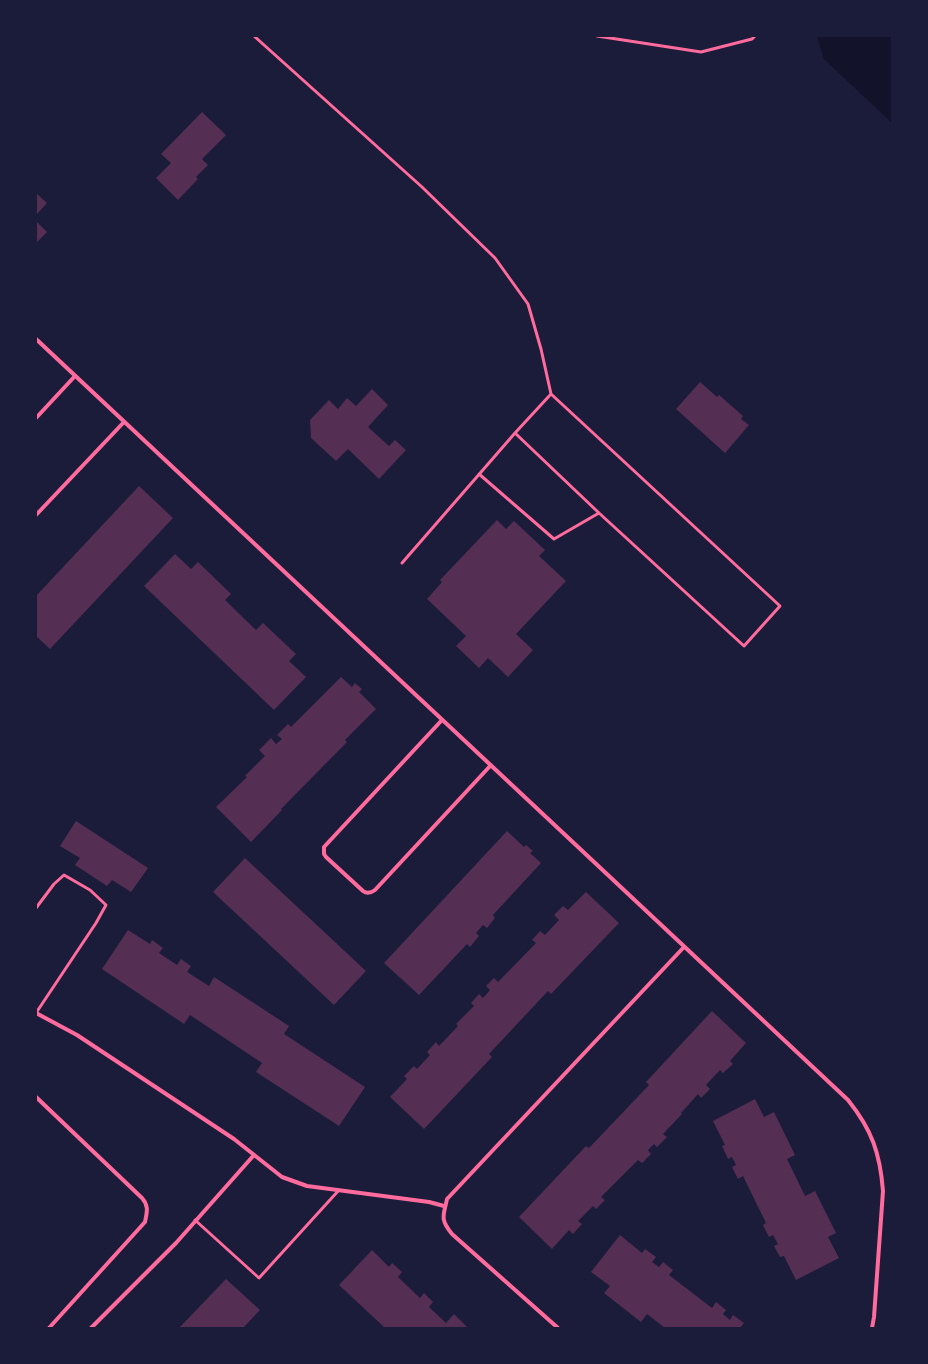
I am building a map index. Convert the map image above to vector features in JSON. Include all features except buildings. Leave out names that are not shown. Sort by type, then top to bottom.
[{"type":"street","points":[[36,339],[844,1097],[862,1118],[876,1148],[883,1191],[872,1328]]},
{"type":"street","points":[[36,418],[76,376]]},
{"type":"street","points":[[36,515],[124,422]]},
{"type":"street","points":[[442,720],[324,848],[324,854],[342,872],[366,893],[370,893],[375,890],[491,765]]},
{"type":"street","points":[[558,1328],[452,1234],[443,1220],[442,1213],[444,1206],[447,1199],[684,947]]},
{"type":"street","points":[[36,1013],[77,1035],[234,1139],[282,1177],[307,1186],[429,1202],[444,1206]]},
{"type":"street","points":[[36,1097],[142,1198],[148,1211],[146,1222],[49,1328]]},
{"type":"street","points":[[91,1328],[176,1242],[254,1155]]},
{"type":"lane","points":[[254,36],[422,187],[495,258],[528,304],[541,349],[551,394],[780,606],[744,646],[599,513],[515,433]]},
{"type":"lane","points":[[597,36],[701,52],[752,39],[755,36]]},
{"type":"lane","points":[[402,563],[515,433],[551,394]]},
{"type":"lane","points":[[479,474],[554,539],[599,513]]},
{"type":"lane","points":[[36,908],[54,884],[64,875],[90,890],[106,905],[96,923],[36,1013]]},
{"type":"lane","points":[[195,1220],[259,1278],[339,1190]]},
{"type":"shaded area","points":[[817,36],[892,36],[892,123],[824,59]]}]
